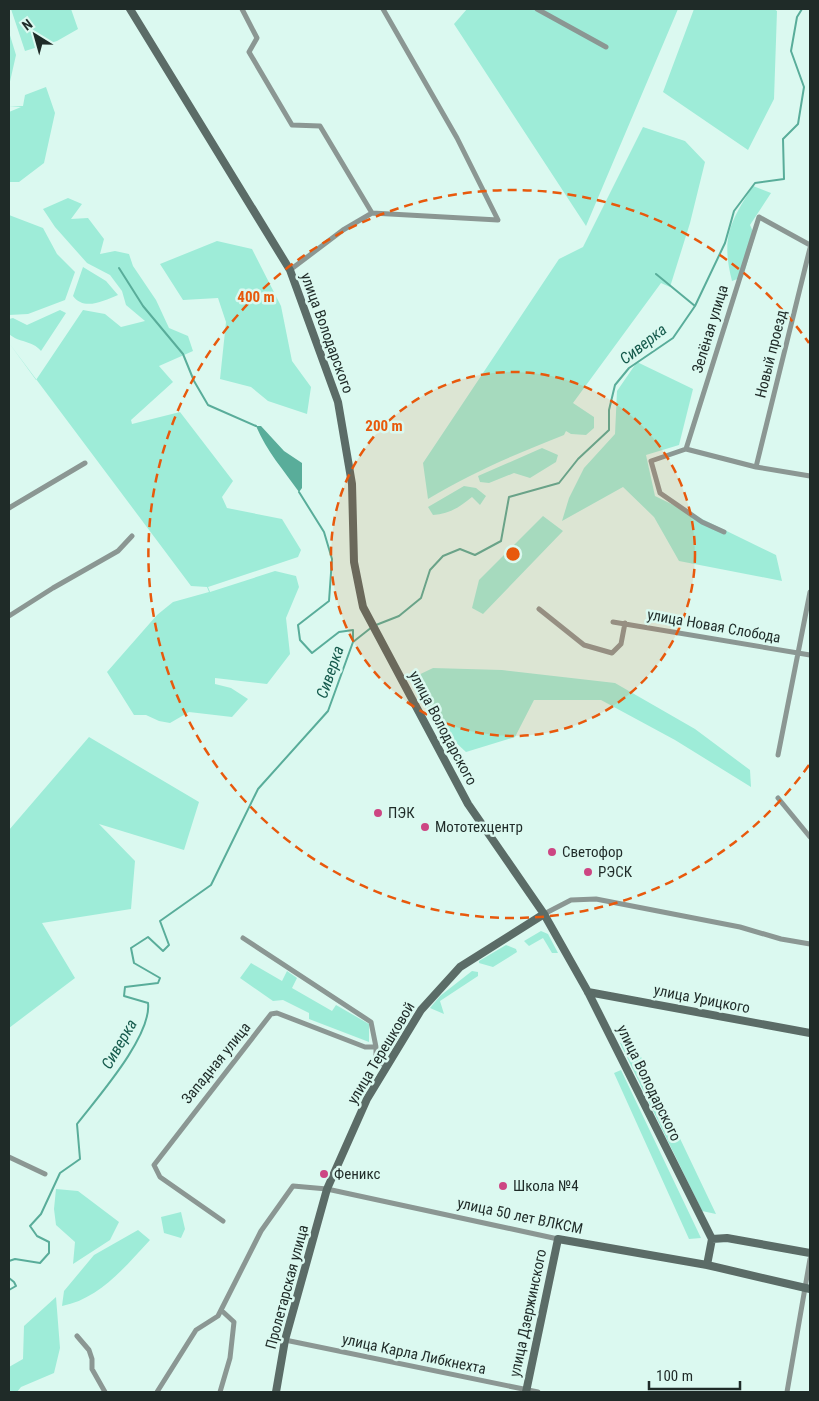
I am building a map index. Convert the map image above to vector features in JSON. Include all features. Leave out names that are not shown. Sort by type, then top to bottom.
[{"type":"main road","name":"улица Володарского","points":[[130,9],[290,270],[338,402],[352,484],[354,562],[363,607],[468,804],[544,914],[588,992],[712,1239]]},
{"type":"main road","name":"улица Терешковой","points":[[327,1190],[367,1099],[421,1010],[460,967],[544,914]]},
{"type":"main road","name":"улица Урицкого","points":[[588,992],[810,1033]]},
{"type":"main road","name":"Пролетарская улица","points":[[276,1392],[285,1340],[327,1190]]},
{"type":"main road","points":[[707,1265],[712,1239],[727,1238],[810,1253]]},
{"type":"main road","name":"улица 50 лет ВЛКСМ","points":[[558,1239],[707,1265],[807,1288]]},
{"type":"main road","name":"улица Дзержинского","points":[[526,1391],[558,1239]]},
{"type":"street","points":[[242,9],[257,38],[249,52],[292,125],[320,126],[372,213]]},
{"type":"street","points":[[290,270],[343,230],[372,213],[498,220],[457,138],[383,9]]},
{"type":"street","points":[[538,9],[606,47]]},
{"type":"street","name":"Зелёная улица","points":[[686,449],[758,217],[810,246]]},
{"type":"street","name":"Новый проезд","points":[[756,466],[810,246]]},
{"type":"street","points":[[724,532],[702,522],[660,493],[652,461],[686,449],[756,466],[810,476]]},
{"type":"street","points":[[9,508],[85,464]]},
{"type":"street","points":[[9,616],[53,588],[118,551],[132,536]]},
{"type":"street","points":[[778,755],[810,592]]},
{"type":"street","points":[[539,609],[584,645],[612,653],[621,644],[625,623]]},
{"type":"street","name":"улица Новая Слобода","points":[[614,622],[810,655]]},
{"type":"street","points":[[778,798],[810,837]]},
{"type":"street","name":"улица Терешковой","points":[[544,914],[571,900],[596,899],[740,927],[780,939],[810,944]]},
{"type":"street","points":[[243,938],[371,1022],[376,1047],[376,1058],[386,1067]]},
{"type":"street","name":"Западная улица","points":[[223,1221],[160,1177],[154,1165],[271,1014],[277,1013],[365,1047],[376,1047]]},
{"type":"street","points":[[9,1157],[45,1174]]},
{"type":"street","points":[[157,1392],[196,1330],[218,1316],[261,1231],[293,1186],[327,1190]]},
{"type":"street","name":"улица 50 лет ВЛКСМ","points":[[327,1190],[558,1239]]},
{"type":"street","points":[[787,1392],[807,1288],[810,1259]]},
{"type":"street","points":[[220,1392],[230,1358],[234,1322],[221,1310]]},
{"type":"street","points":[[77,1336],[87,1346],[92,1359],[92,1369],[105,1392]]},
{"type":"street","name":"улица Карла Либкнехта","points":[[285,1340],[538,1392]]},
{"type":"shaded area","points":[[11,9],[71,9],[78,29],[57,41],[25,51]]},
{"type":"shaded area","points":[[467,9],[678,9],[586,226],[454,24]]},
{"type":"shaded area","points":[[694,9],[774,9],[777,11],[774,99],[748,150],[663,92]]},
{"type":"shaded area","points":[[9,32],[16,55],[9,86]]},
{"type":"shaded area","points":[[46,87],[55,113],[44,163],[19,182],[9,182],[9,112],[21,107],[9,106],[23,106],[25,95]]},
{"type":"shaded area","points":[[643,127],[685,141],[705,162],[690,223],[670,287],[661,283],[573,403],[594,417],[594,428],[586,435],[571,434],[566,431],[564,435],[461,480],[428,499],[423,463],[559,259],[583,247]]},
{"type":"shaded area","points":[[753,186],[771,193],[750,225],[755,236],[743,277],[732,281],[727,253],[730,231],[738,210]]},
{"type":"shaded area","points":[[68,198],[82,204],[71,219],[88,218],[104,239],[100,254],[115,251],[129,254],[133,266],[156,300],[169,328],[188,336],[193,351],[159,366],[173,382],[131,420],[132,424],[180,412],[233,481],[222,497],[227,508],[282,519],[301,550],[298,557],[208,587],[210,592],[275,571],[296,576],[299,587],[286,618],[290,654],[267,684],[215,678],[215,684],[231,688],[248,699],[232,717],[189,712],[170,723],[159,721],[146,715],[134,715],[107,672],[157,615],[173,602],[209,592],[207,587],[191,586],[36,379],[83,310],[105,314],[121,327],[145,321],[126,305],[122,291],[110,275],[87,263],[55,227],[43,209]]},
{"type":"shaded area","points":[[9,215],[43,228],[57,254],[75,272],[65,300],[28,314],[9,315]]},
{"type":"shaded area","points":[[217,241],[252,249],[281,306],[292,361],[311,387],[307,414],[268,401],[251,387],[220,379],[226,322],[218,298],[183,300],[160,264]]},
{"type":"shaded area","points":[[83,267],[106,281],[118,295],[88,304],[77,301],[73,296]]},
{"type":"shaded area","points":[[60,310],[66,313],[41,351],[34,345],[9,334],[9,319],[13,318],[27,325]]},
{"type":"shaded area","points":[[637,362],[693,389],[679,445],[646,455],[655,496],[776,555],[782,581],[679,561],[654,517],[623,487],[562,521],[569,498],[584,468],[615,434],[617,391]]},
{"type":"shaded area","points":[[256,426],[261,426],[284,451],[302,463],[302,488],[299,492],[270,452]]},
{"type":"shaded area","points":[[542,448],[558,455],[556,462],[530,478],[514,473],[489,483],[480,482],[478,476]]},
{"type":"shaded area","points":[[464,486],[476,488],[486,496],[480,505],[472,497],[454,509],[433,515],[428,507]]},
{"type":"shaded area","points":[[543,516],[563,531],[483,614],[472,608],[479,580]]},
{"type":"shaded area","points":[[433,668],[502,670],[615,683],[695,729],[750,770],[751,787],[675,740],[601,700],[534,700],[515,737],[466,752],[439,727],[410,679]]},
{"type":"shaded area","points":[[89,737],[199,802],[184,850],[99,824],[135,861],[131,909],[42,923],[75,978],[9,1028],[9,830]]},
{"type":"shaded area","points":[[541,931],[548,934],[558,953],[552,953],[543,938],[529,946],[524,941]]},
{"type":"shaded area","points":[[506,945],[516,949],[517,952],[493,967],[479,963],[479,961]]},
{"type":"shaded area","points":[[251,963],[282,981],[287,971],[297,978],[292,988],[332,1011],[336,1005],[369,1024],[369,1042],[309,1019],[309,1013],[283,1000],[273,1001],[240,978]]},
{"type":"shaded area","points":[[472,971],[478,972],[478,976],[440,1001],[444,1014],[430,1008],[440,996]]},
{"type":"shaded area","points":[[633,1040],[716,1214],[702,1211],[620,1043]]},
{"type":"shaded area","points":[[621,1070],[701,1238],[689,1239],[614,1073]]},
{"type":"shaded area","points":[[56,1189],[78,1191],[119,1222],[110,1240],[73,1264],[75,1242],[56,1225],[54,1209]]},
{"type":"shaded area","points":[[181,1212],[185,1229],[181,1238],[164,1233],[161,1217]]},
{"type":"shaded area","points":[[138,1230],[150,1240],[121,1271],[88,1297],[62,1306],[64,1291],[94,1255]]},
{"type":"shaded area","points":[[56,1297],[60,1348],[54,1373],[21,1387],[17,1392],[9,1392],[9,1367],[23,1359],[24,1326]]},
{"type":"waterway","name":"Сиверка","points":[[376,625],[399,616],[421,598],[430,570],[443,556],[460,549],[475,555],[501,541],[509,497],[559,483],[578,459],[609,430],[609,410],[615,385],[629,368],[673,338],[695,306],[725,243],[734,211],[755,183],[784,179],[783,139],[798,124],[804,87],[791,51],[797,17],[802,9]]},
{"type":"waterway","points":[[119,268],[143,306],[183,354],[194,381],[208,405],[256,426]]},
{"type":"waterway","points":[[656,274],[695,306]]},
{"type":"waterway","points":[[299,492],[324,532],[332,559],[329,601],[298,625],[300,640],[312,653],[339,632],[353,630],[353,642]]},
{"type":"waterway","name":"Сиверка","points":[[9,1261],[15,1259],[40,1263],[49,1253],[49,1242],[37,1236],[30,1226],[41,1214],[60,1173],[80,1159],[77,1124],[133,1049],[147,1017],[148,1003],[124,996],[125,987],[158,983],[160,978],[134,963],[131,948],[148,937],[163,951],[169,945],[160,921],[211,885],[258,789],[328,711],[353,642],[372,627]]},
{"type":"waterway","name":"Сиверка","points":[[9,1278],[16,1286],[9,1290]]},
{"type":"place","name":"ПЭК","points":[[378,813]]},
{"type":"place","name":"Мототехцентр","points":[[425,827]]},
{"type":"place","name":"Светофор","points":[[552,852]]},
{"type":"place","name":"РЭСК","points":[[588,872]]},
{"type":"place","name":"Феникс","points":[[324,1174]]},
{"type":"place","name":"Школа №4","points":[[503,1186]]}]
